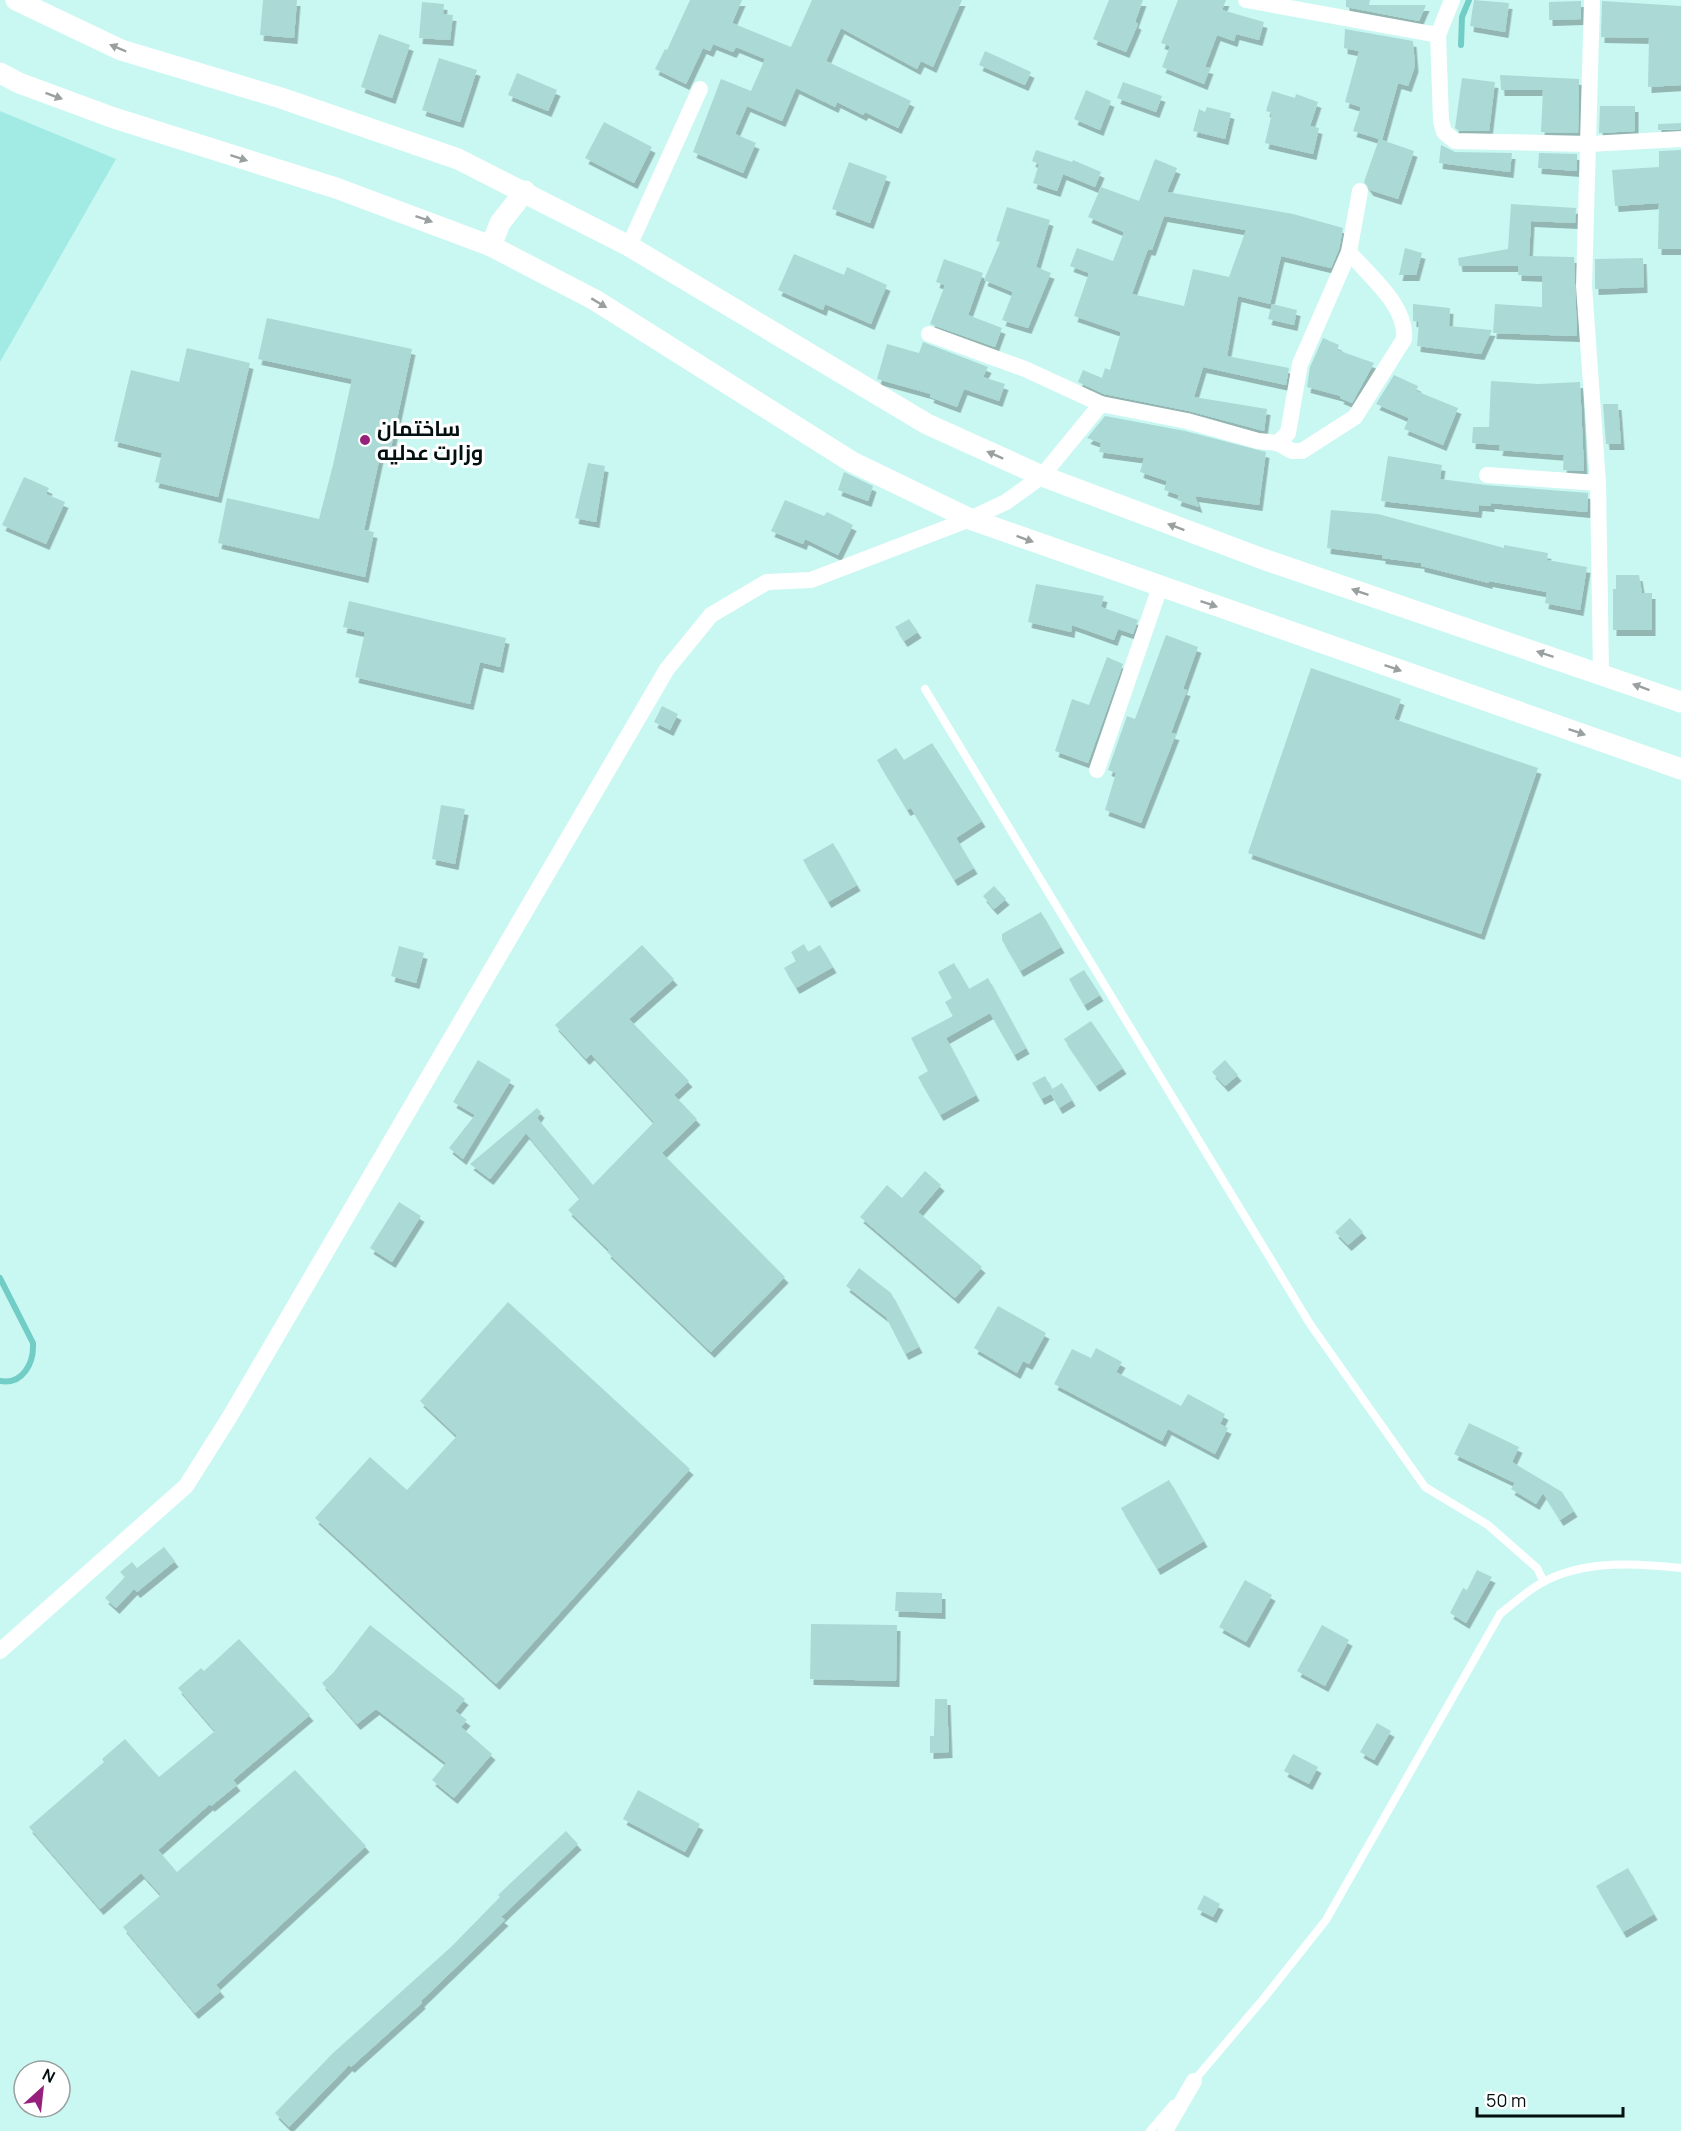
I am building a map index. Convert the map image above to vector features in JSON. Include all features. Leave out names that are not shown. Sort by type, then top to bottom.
[{"type":"street","points":[[16,0],[121,50],[281,98],[458,159],[525,191],[629,246],[927,424],[1042,476],[1263,558],[1601,672],[1681,702]]},
{"type":"street","points":[[1452,0],[1438,35],[1441,121],[1444,132],[1455,141],[1589,144],[1681,139]]},
{"type":"street","points":[[1592,0],[1584,286],[1598,483],[1601,672]]},
{"type":"street","points":[[1253,1],[1438,35]]},
{"type":"street","points":[[0,73],[19,83],[114,118],[336,188],[491,246],[595,300],[852,462],[970,519],[1681,769]]},
{"type":"street","points":[[629,246],[700,89]]},
{"type":"street","points":[[491,246],[500,223],[525,191]]},
{"type":"street","points":[[1278,443],[1288,433],[1300,364],[1349,252],[1360,191]]},
{"type":"street","points":[[928,334],[1025,369],[1101,404],[1187,421],[1258,441],[1278,443],[1292,451],[1302,451],[1355,417],[1404,339],[1406,327],[1401,313],[1349,252]]},
{"type":"street","points":[[0,1651],[186,1486],[229,1418],[667,669],[711,615],[767,582],[811,580],[970,519],[1006,502],[1042,476],[1101,404]]},
{"type":"street","points":[[1487,475],[1598,483]]},
{"type":"street","points":[[1096,770],[1160,587]]},
{"type":"street","points":[[1165,2131],[1194,2081]]},
{"type":"lane","points":[[926,689],[1310,1324],[1425,1487],[1488,1525],[1537,1568],[1544,1582]]},
{"type":"lane","points":[[1150,2131],[1326,1920],[1500,1614],[1544,1582],[1574,1570],[1640,1563],[1681,1568]]},
{"type":"shaded area","points":[[0,111],[116,159],[0,362]]},
{"type":"building","points":[[263,0],[297,0],[294,38],[260,35]]},
{"type":"building","points":[[690,0],[742,0],[732,23],[791,47],[812,0],[962,0],[933,67],[921,61],[917,69],[841,28],[826,61],[911,101],[898,128],[837,102],[835,107],[796,88],[782,121],[747,106],[735,134],[756,143],[743,173],[693,152],[721,79],[751,91],[765,59],[736,47],[733,52],[713,44],[710,51],[703,48],[686,84],[655,69],[665,49],[667,50]]},
{"type":"building","points":[[1109,0],[1143,0],[1135,22],[1138,24],[1126,52],[1093,39]]},
{"type":"building","points":[[1178,0],[1226,0],[1222,10],[1264,22],[1259,40],[1236,34],[1234,41],[1217,35],[1205,67],[1210,68],[1204,84],[1162,67],[1170,46],[1161,43]]},
{"type":"building","points":[[1346,0],[1370,0],[1369,5],[1426,5],[1419,21],[1346,7]]},
{"type":"building","points":[[1474,0],[1509,3],[1505,32],[1470,26]]},
{"type":"building","points":[[1581,1],[1581,19],[1549,20],[1549,2]]},
{"type":"building","points":[[1602,1],[1681,6],[1681,85],[1648,87],[1649,38],[1601,37]]},
{"type":"building","points":[[422,2],[444,4],[443,14],[453,15],[450,40],[419,38]]},
{"type":"building","points":[[1345,29],[1413,41],[1415,66],[1408,86],[1398,83],[1382,140],[1414,151],[1398,199],[1370,190],[1364,182],[1379,139],[1353,131],[1361,107],[1345,102],[1359,51],[1344,48]]},
{"type":"building","points":[[379,34],[410,45],[392,98],[361,87]]},
{"type":"building","points":[[985,51],[1031,72],[1025,85],[979,65]]},
{"type":"building","points":[[439,58],[477,70],[460,122],[422,110]]},
{"type":"building","points":[[517,73],[557,90],[548,111],[508,95]]},
{"type":"building","points":[[1500,75],[1579,79],[1578,133],[1541,132],[1543,90],[1501,90]]},
{"type":"building","points":[[1462,78],[1495,82],[1489,131],[1459,131],[1455,128]]},
{"type":"building","points":[[1123,82],[1162,96],[1156,112],[1117,98]]},
{"type":"building","points":[[1086,90],[1111,101],[1100,130],[1074,119]]},
{"type":"building","points":[[1272,91],[1295,98],[1296,94],[1318,102],[1310,126],[1319,128],[1313,154],[1265,143],[1272,113],[1266,111]]},
{"type":"building","points":[[1600,106],[1635,106],[1635,131],[1599,133]]},
{"type":"building","points":[[1207,107],[1231,113],[1225,139],[1193,131],[1199,109],[1205,112]]},
{"type":"building","points":[[604,122],[652,147],[634,183],[585,158]]},
{"type":"building","points":[[1681,123],[1681,129],[1658,130],[1658,124]]},
{"type":"building","points":[[1441,145],[1455,152],[1512,153],[1510,172],[1439,163]]},
{"type":"building","points":[[1036,150],[1072,162],[1073,160],[1101,172],[1095,187],[1063,174],[1057,191],[1033,183],[1039,164],[1032,161]]},
{"type":"building","points":[[1681,150],[1681,249],[1658,249],[1659,203],[1615,206],[1612,170],[1659,167],[1659,151]]},
{"type":"building","points":[[1539,153],[1577,154],[1577,171],[1538,168]]},
{"type":"building","points":[[1155,159],[1177,168],[1167,192],[1293,214],[1343,228],[1339,249],[1331,268],[1281,256],[1270,304],[1238,296],[1227,356],[1289,368],[1286,385],[1203,367],[1194,397],[1267,409],[1264,431],[1189,411],[1104,394],[1078,382],[1083,370],[1102,378],[1105,368],[1110,370],[1121,332],[1074,316],[1089,273],[1070,266],[1077,248],[1113,261],[1124,232],[1088,217],[1101,187],[1139,201]],"holes":[[[1164,216],[1246,230],[1229,277],[1193,269],[1184,306],[1132,294],[1148,249],[1152,250]]]},
{"type":"building","points":[[849,162],[887,176],[870,223],[832,209]]},
{"type":"building","points":[[1511,204],[1576,208],[1575,223],[1531,221],[1529,256],[1574,257],[1577,336],[1493,333],[1495,304],[1542,307],[1542,276],[1518,275],[1518,266],[1459,266],[1458,258],[1508,249]]},
{"type":"building","points":[[1007,207],[1050,220],[1036,267],[1051,273],[1028,328],[1002,320],[1013,292],[984,280],[1000,242],[996,241]]},
{"type":"building","points":[[1405,248],[1422,253],[1416,275],[1399,275]]},
{"type":"building","points":[[794,254],[844,275],[847,267],[887,285],[871,324],[825,304],[823,310],[778,290]]},
{"type":"building","points":[[1643,258],[1644,287],[1595,289],[1595,259]]},
{"type":"building","points":[[944,259],[983,273],[968,315],[1002,328],[995,347],[930,324],[945,285],[936,282]]},
{"type":"building","points":[[1272,304],[1297,310],[1294,325],[1268,319]]},
{"type":"building","points":[[1413,304],[1450,308],[1449,326],[1492,330],[1481,354],[1417,346],[1419,322],[1413,321]]},
{"type":"building","points":[[267,318],[412,349],[391,448],[382,447],[364,530],[374,532],[365,577],[218,543],[227,498],[319,519],[352,379],[258,359]]},
{"type":"building","points":[[1323,338],[1339,345],[1337,350],[1374,363],[1352,403],[1340,398],[1341,396],[1307,387],[1310,367]]},
{"type":"building","points":[[923,342],[988,367],[983,377],[1005,384],[999,401],[964,389],[957,407],[930,397],[931,394],[877,379],[887,344],[919,353]]},
{"type":"building","points":[[187,348],[250,363],[218,497],[155,482],[162,453],[114,441],[131,370],[179,382]]},
{"type":"building","points":[[1394,375],[1418,386],[1416,391],[1458,408],[1443,445],[1404,429],[1409,418],[1376,404]]},
{"type":"building","points":[[1491,381],[1538,384],[1580,382],[1584,471],[1563,470],[1564,455],[1499,450],[1500,445],[1472,443],[1473,427],[1489,427]]},
{"type":"building","points":[[1603,404],[1618,404],[1621,444],[1606,444]]},
{"type":"building","points":[[1105,416],[1185,431],[1266,452],[1259,505],[1195,496],[1199,507],[1177,500],[1179,495],[1164,490],[1167,481],[1140,472],[1144,458],[1099,452],[1101,443],[1087,438]]},
{"type":"building","points":[[1388,456],[1442,465],[1440,479],[1588,493],[1587,512],[1491,503],[1491,506],[1479,505],[1478,512],[1381,501]]},
{"type":"building","points":[[588,463],[605,466],[596,522],[575,518]]},
{"type":"building","points":[[844,472],[873,486],[868,501],[838,490]]},
{"type":"building","points":[[24,477],[49,488],[46,494],[65,502],[46,544],[2,525]]},
{"type":"building","points":[[785,500],[824,516],[827,512],[853,525],[838,555],[805,539],[803,544],[771,531]]},
{"type":"building","points":[[1331,510],[1378,514],[1504,548],[1504,545],[1548,553],[1547,560],[1587,567],[1580,610],[1545,603],[1547,592],[1489,581],[1489,583],[1421,566],[1421,563],[1382,558],[1382,555],[1327,548]]},
{"type":"building","points":[[1616,575],[1639,575],[1642,593],[1652,593],[1652,630],[1613,630],[1613,589],[1616,589]]},
{"type":"building","points":[[1036,584],[1104,596],[1101,607],[1138,620],[1133,634],[1118,629],[1114,640],[1072,625],[1071,632],[1028,622]]},
{"type":"building","points":[[349,601],[506,638],[500,667],[480,662],[470,704],[355,677],[365,632],[343,627]]},
{"type":"building","points":[[909,619],[918,632],[904,641],[895,627]]},
{"type":"building","points":[[1166,635],[1198,647],[1183,689],[1187,690],[1171,733],[1176,734],[1141,823],[1105,810],[1116,773],[1108,770],[1127,716],[1135,719]]},
{"type":"building","points":[[1107,657],[1123,664],[1088,763],[1055,751],[1072,699],[1089,705]]},
{"type":"building","points":[[1311,668],[1401,699],[1394,719],[1538,768],[1481,934],[1248,853]]},
{"type":"building","points":[[662,706],[678,714],[670,730],[654,722]]},
{"type":"building","points":[[932,743],[982,821],[956,838],[974,868],[954,880],[911,808],[907,810],[877,760],[896,748],[904,760]]},
{"type":"building","points":[[441,805],[465,809],[455,864],[432,859]]},
{"type":"building","points":[[833,843],[857,885],[828,902],[803,860]]},
{"type":"building","points":[[994,886],[1006,899],[994,909],[983,896]]},
{"type":"building","points":[[1041,912],[1061,947],[1020,971],[1002,940],[1002,934]]},
{"type":"building","points":[[804,944],[808,952],[820,945],[833,967],[796,988],[784,968],[796,961],[791,952]]},
{"type":"building","points":[[642,945],[674,979],[629,1019],[689,1081],[674,1095],[697,1119],[662,1153],[785,1277],[711,1352],[607,1252],[609,1250],[568,1210],[580,1198],[526,1133],[490,1179],[470,1164],[537,1108],[541,1112],[537,1118],[593,1185],[654,1122],[591,1054],[586,1059],[555,1025]]},
{"type":"building","points":[[399,946],[424,953],[416,983],[391,976]]},
{"type":"building","points":[[954,963],[969,989],[988,978],[1026,1048],[1014,1055],[990,1013],[946,1038],[976,1095],[940,1115],[918,1077],[928,1071],[911,1038],[953,1016],[945,1002],[952,998],[938,972]]},
{"type":"building","points":[[1084,970],[1100,995],[1084,1005],[1069,979]]},
{"type":"building","points":[[1091,1021],[1123,1068],[1096,1086],[1064,1039]]},
{"type":"building","points":[[478,1060],[511,1080],[463,1159],[449,1148],[475,1115],[453,1102]]},
{"type":"building","points":[[1225,1060],[1238,1075],[1225,1086],[1212,1072]]},
{"type":"building","points":[[1045,1076],[1052,1089],[1062,1083],[1072,1100],[1059,1108],[1051,1094],[1041,1099],[1032,1083]]},
{"type":"building","points":[[925,1171],[941,1185],[918,1212],[982,1267],[955,1298],[860,1217],[887,1185],[902,1198]]},
{"type":"building","points":[[399,1202],[421,1216],[392,1262],[370,1248]]},
{"type":"building","points":[[1350,1218],[1363,1232],[1348,1245],[1335,1232]]},
{"type":"building","points":[[859,1268],[891,1293],[919,1347],[905,1354],[886,1317],[846,1286]]},
{"type":"building","points":[[508,1302],[690,1469],[496,1684],[315,1518],[370,1457],[407,1490],[457,1436],[420,1401]]},
{"type":"building","points":[[998,1306],[1046,1333],[1029,1364],[1023,1361],[1017,1373],[974,1348]]},
{"type":"building","points":[[1096,1348],[1122,1362],[1116,1372],[1181,1406],[1188,1394],[1225,1414],[1220,1424],[1228,1428],[1215,1454],[1168,1429],[1162,1441],[1054,1384],[1072,1349],[1091,1358]]},
{"type":"building","points":[[1469,1423],[1519,1447],[1512,1462],[1562,1492],[1574,1511],[1560,1520],[1543,1493],[1536,1504],[1511,1489],[1515,1483],[1454,1454]]},
{"type":"building","points":[[1169,1480],[1204,1541],[1157,1569],[1121,1508]]},
{"type":"building","points":[[164,1547],[175,1561],[137,1592],[134,1589],[116,1608],[105,1598],[125,1577],[120,1572],[132,1562],[137,1568]]},
{"type":"building","points":[[1477,1570],[1492,1577],[1466,1623],[1450,1613],[1463,1588],[1467,1590]]},
{"type":"building","points":[[1245,1580],[1272,1595],[1246,1642],[1219,1627]]},
{"type":"building","points":[[896,1592],[942,1593],[942,1613],[895,1611]]},
{"type":"building","points":[[811,1624],[897,1625],[896,1681],[810,1679]]},
{"type":"building","points":[[370,1625],[465,1699],[455,1711],[467,1720],[461,1727],[492,1754],[454,1798],[432,1780],[446,1763],[376,1709],[357,1724],[322,1683],[333,1673]]},
{"type":"building","points":[[1322,1625],[1349,1640],[1325,1686],[1297,1671]]},
{"type":"building","points":[[239,1639],[310,1715],[233,1780],[237,1785],[211,1806],[210,1804],[158,1850],[177,1872],[295,1770],[366,1846],[216,1985],[221,1991],[195,2013],[123,1927],[161,1895],[141,1873],[100,1909],[29,1827],[104,1762],[102,1759],[125,1739],[159,1777],[215,1731],[178,1688],[201,1668],[204,1671]]},
{"type":"building","points":[[935,1699],[947,1699],[949,1752],[930,1753],[930,1736],[934,1736]]},
{"type":"building","points":[[1377,1723],[1391,1731],[1374,1760],[1360,1752]]},
{"type":"building","points":[[1293,1754],[1318,1767],[1309,1784],[1284,1771]]},
{"type":"building","points":[[638,1790],[700,1824],[685,1852],[623,1819]]},
{"type":"building","points":[[566,1831],[578,1844],[501,1917],[505,1920],[421,2001],[422,2003],[351,2067],[349,2065],[289,2127],[275,2113],[332,2054],[451,1947],[500,1897],[498,1895]]},
{"type":"building","points":[[1628,1868],[1654,1914],[1623,1932],[1596,1886]]},
{"type":"building","points":[[1204,1895],[1220,1904],[1213,1917],[1197,1909]]},
{"type":"waterway","points":[[1461,45],[1462,17],[1469,0]]},
{"type":"waterway","points":[[0,1278],[33,1343],[32,1358],[26,1371],[15,1380],[0,1381]]},
{"type":"place","name":"ساختمان وزارت عدلیه","points":[[365,440]]}]
